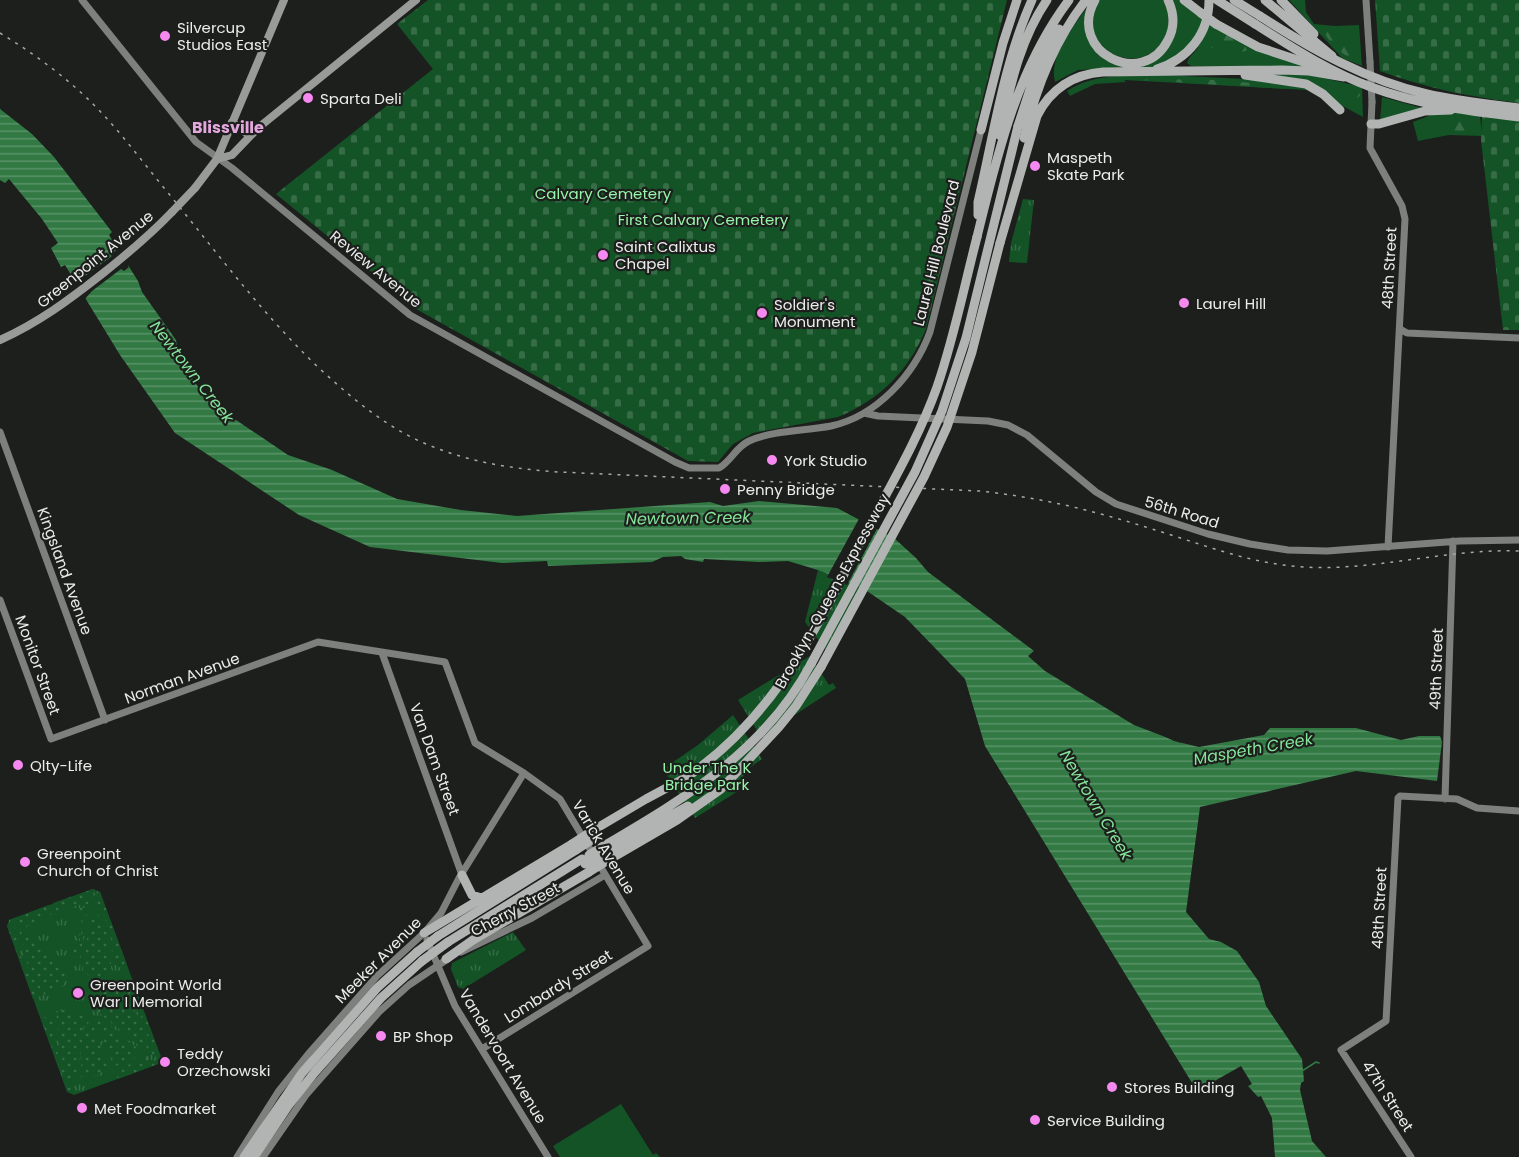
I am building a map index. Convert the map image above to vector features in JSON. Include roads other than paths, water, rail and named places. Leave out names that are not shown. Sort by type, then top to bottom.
[{"type":"highway","points":[[981,130],[1003,43],[1017,0]]},
{"type":"highway","points":[[1001,125],[1003,80],[1032,0]]},
{"type":"highway","points":[[1017,39],[1038,0]]},
{"type":"highway","points":[[977,237],[978,202],[1019,56],[1047,0]]},
{"type":"highway","points":[[1001,125],[1035,54],[1069,0]]},
{"type":"highway","name":"Brooklyn-Queens Expressway","points":[[660,822],[713,795],[779,728],[811,684],[924,477],[947,427],[966,375],[1000,243],[1026,126],[1029,89],[1042,58],[1080,0]]},
{"type":"highway","name":"Brooklyn-Queens Expressway","points":[[660,822],[726,767],[763,731],[789,699],[816,656],[915,472],[938,421],[959,361],[1037,90],[1049,59],[1086,0]]},
{"type":"highway","points":[[1095,0],[1088,22],[1095,44],[1108,57],[1128,63],[1149,59],[1167,43],[1173,23],[1168,0]]},
{"type":"highway","points":[[1184,0],[1201,14],[1242,40],[1267,51],[1425,100],[1474,109]]},
{"type":"highway","points":[[1146,72],[1173,62],[1193,46],[1203,29],[1209,0]]},
{"type":"highway","points":[[1216,0],[1257,20],[1320,65],[1374,88],[1440,106],[1519,112]]},
{"type":"highway","points":[[1236,0],[1257,20]]},
{"type":"highway","points":[[1265,0],[1356,73],[1401,89],[1443,100],[1519,112]]},
{"type":"highway","points":[[1281,0],[1338,60]]},
{"type":"highway","points":[[1026,126],[1058,88],[1074,79],[1097,73],[1300,70],[1358,79]]},
{"type":"highway","points":[[1212,71],[1306,84],[1323,94],[1340,110]]},
{"type":"highway","points":[[1371,124],[1429,111],[1474,109],[1519,112]]},
{"type":"highway","name":"Brooklyn-Queens Expressway","points":[[419,956],[438,936],[715,757],[748,726],[780,686],[808,642],[913,443],[927,412],[950,345],[989,189],[1001,125]]},
{"type":"highway","points":[[446,959],[585,865],[660,822]]},
{"type":"highway","points":[[424,933],[574,847]]},
{"type":"highway","name":"Brooklyn-Queens Expressway","points":[[254,1157],[298,1092],[384,981],[419,956],[448,942],[538,887],[585,865]]},
{"type":"highway","points":[[462,875],[472,895],[484,899]]},
{"type":"highway","name":"Brooklyn-Queens Expressway","points":[[244,1157],[291,1087],[358,1017]]},
{"type":"main road","name":"Review Avenue","points":[[82,0],[201,146],[233,169],[420,322],[678,463],[689,468],[717,469]]},
{"type":"main road","points":[[218,159],[284,0]]},
{"type":"main road","name":"Greenpoint Avenue","points":[[0,340],[55,311],[138,246],[195,188],[218,159],[232,155],[250,136],[416,0]]},
{"type":"main road","name":"48th Street","points":[[1366,0],[1372,102],[1371,154],[1405,214],[1388,548]]},
{"type":"main road","points":[[232,122],[250,136]]},
{"type":"main road","name":"Laurel Hill Boulevard","points":[[717,469],[737,449],[752,440],[836,424],[864,412],[901,381],[923,349],[932,326],[981,130]]},
{"type":"main road","points":[[1400,329],[1407,333],[1519,338]]},
{"type":"main road","name":"56th Road","points":[[864,412],[878,416],[988,421],[1008,425],[1027,435],[1096,492],[1116,504],[1217,537],[1263,547],[1334,551],[1453,541],[1519,540]]},
{"type":"main road","name":"Kingsland Avenue","points":[[0,432],[105,720]]},
{"type":"main road","name":"49th Street","points":[[1445,799],[1453,541]]},
{"type":"main road","name":"Monitor Street","points":[[0,600],[51,739]]},
{"type":"main road","name":"Norman Avenue","points":[[51,739],[321,642],[382,652]]},
{"type":"main road","name":"Varick Avenue","points":[[382,652],[445,662],[475,743],[524,773],[560,799],[648,946]]},
{"type":"main road","name":"Van Dam Street","points":[[382,652],[462,875]]},
{"type":"main road","name":"Meeker Avenue","points":[[237,1157],[295,1071],[377,976],[424,933],[444,909],[524,773]]},
{"type":"main road","name":"48th Street","points":[[1341,1050],[1386,1021],[1399,797],[1445,799]]},
{"type":"main road","points":[[1445,799],[1457,800],[1477,808],[1519,811]]},
{"type":"main road","name":"Cherry Street","points":[[437,965],[518,925],[604,875]]},
{"type":"main road","name":"Vandervoort Avenue","points":[[424,933],[455,1006],[548,1157]]},
{"type":"main road","name":"Lombardy Street","points":[[482,1049],[648,946]]},
{"type":"main road","points":[[262,1157],[300,1103],[379,1012],[403,989],[437,965]]},
{"type":"main road","name":"47th Street","points":[[1341,1050],[1411,1157]]},
{"type":"water","points":[[0,109],[32,134],[54,157],[112,232],[109,235],[138,281],[142,292],[176,340],[179,359],[208,401],[288,455],[332,470],[397,499],[461,510],[517,516],[710,502],[723,506],[759,501],[837,508],[894,538],[928,572],[1116,712],[1174,741],[1199,747],[1264,735],[1270,728],[1356,728],[1401,740],[1419,736],[1440,736],[1442,742],[1437,781],[1356,771],[1200,807],[1186,912],[1209,939],[1221,942],[1237,951],[1259,982],[1266,1006],[1302,1059],[1304,1081],[1301,1083],[1300,1090],[1312,1141],[1326,1157],[1275,1157],[1272,1118],[1261,1096],[1258,1097],[1248,1086],[1252,1084],[1241,1066],[1197,1091],[985,746],[965,679],[905,617],[864,589],[818,570],[788,561],[704,559],[703,562],[685,559],[681,556],[663,557],[652,562],[548,566],[547,561],[502,563],[370,547],[299,515],[175,433],[120,355],[65,265],[61,267],[51,248],[58,243],[42,219],[9,179],[5,183],[0,180]]},
{"type":"waterway","points":[[1302,1071],[1316,1062],[1319,1063]]},
{"type":"railway","points":[[0,33],[37,57],[83,94],[132,148],[261,306],[320,369],[359,403],[386,422],[415,439],[447,452],[494,464],[559,472],[979,491],[1045,501],[1088,511],[1233,554],[1283,565],[1342,567],[1460,553],[1519,551]]},
{"type":"place","name":"Silvercup Studios East","points":[[165,36]]},
{"type":"place","name":"Sparta Deli","points":[[308,98]]},
{"type":"place","name":"Maspeth Skate Park","points":[[1035,166]]},
{"type":"place","name":"Saint Calixtus Chapel","points":[[603,255]]},
{"type":"place","name":"Laurel Hill","points":[[1184,303]]},
{"type":"place","name":"Soldier's Monument","points":[[762,313]]},
{"type":"place","name":"York Studio","points":[[772,460]]},
{"type":"place","name":"Penny Bridge","points":[[725,489]]},
{"type":"place","name":"Qlty-Life","points":[[18,765]]},
{"type":"place","name":"Greenpoint Church of Christ","points":[[25,862]]},
{"type":"place","name":"Greenpoint World War I Memorial","points":[[78,993]]},
{"type":"place","name":"BP Shop","points":[[381,1036]]},
{"type":"place","name":"Teddy Orzechowski","points":[[165,1062]]},
{"type":"place","name":"Stores Building","points":[[1112,1087]]},
{"type":"place","name":"Met Foodmarket","points":[[82,1108]]},
{"type":"place","name":"Service Building","points":[[1035,1120]]},
{"type":"district","name":"Blissville","points":[[228,127]]},
{"type":"park label","name":"Calvary Cemetery","points":[[603,193]]},
{"type":"park label","name":"First Calvary Cemetery","points":[[703,219]]},
{"type":"park label","name":"Under The K Bridge Park","points":[[707,776]]},
{"type":"water label","name":"Newtown Creek","points":[[192,372]]},
{"type":"water label","name":"Newtown Creek","points":[[688,518]]},
{"type":"water label","name":"Maspeth Creek","points":[[1253,749]]},
{"type":"water label","name":"Newtown Creek","points":[[1096,805]]}]
